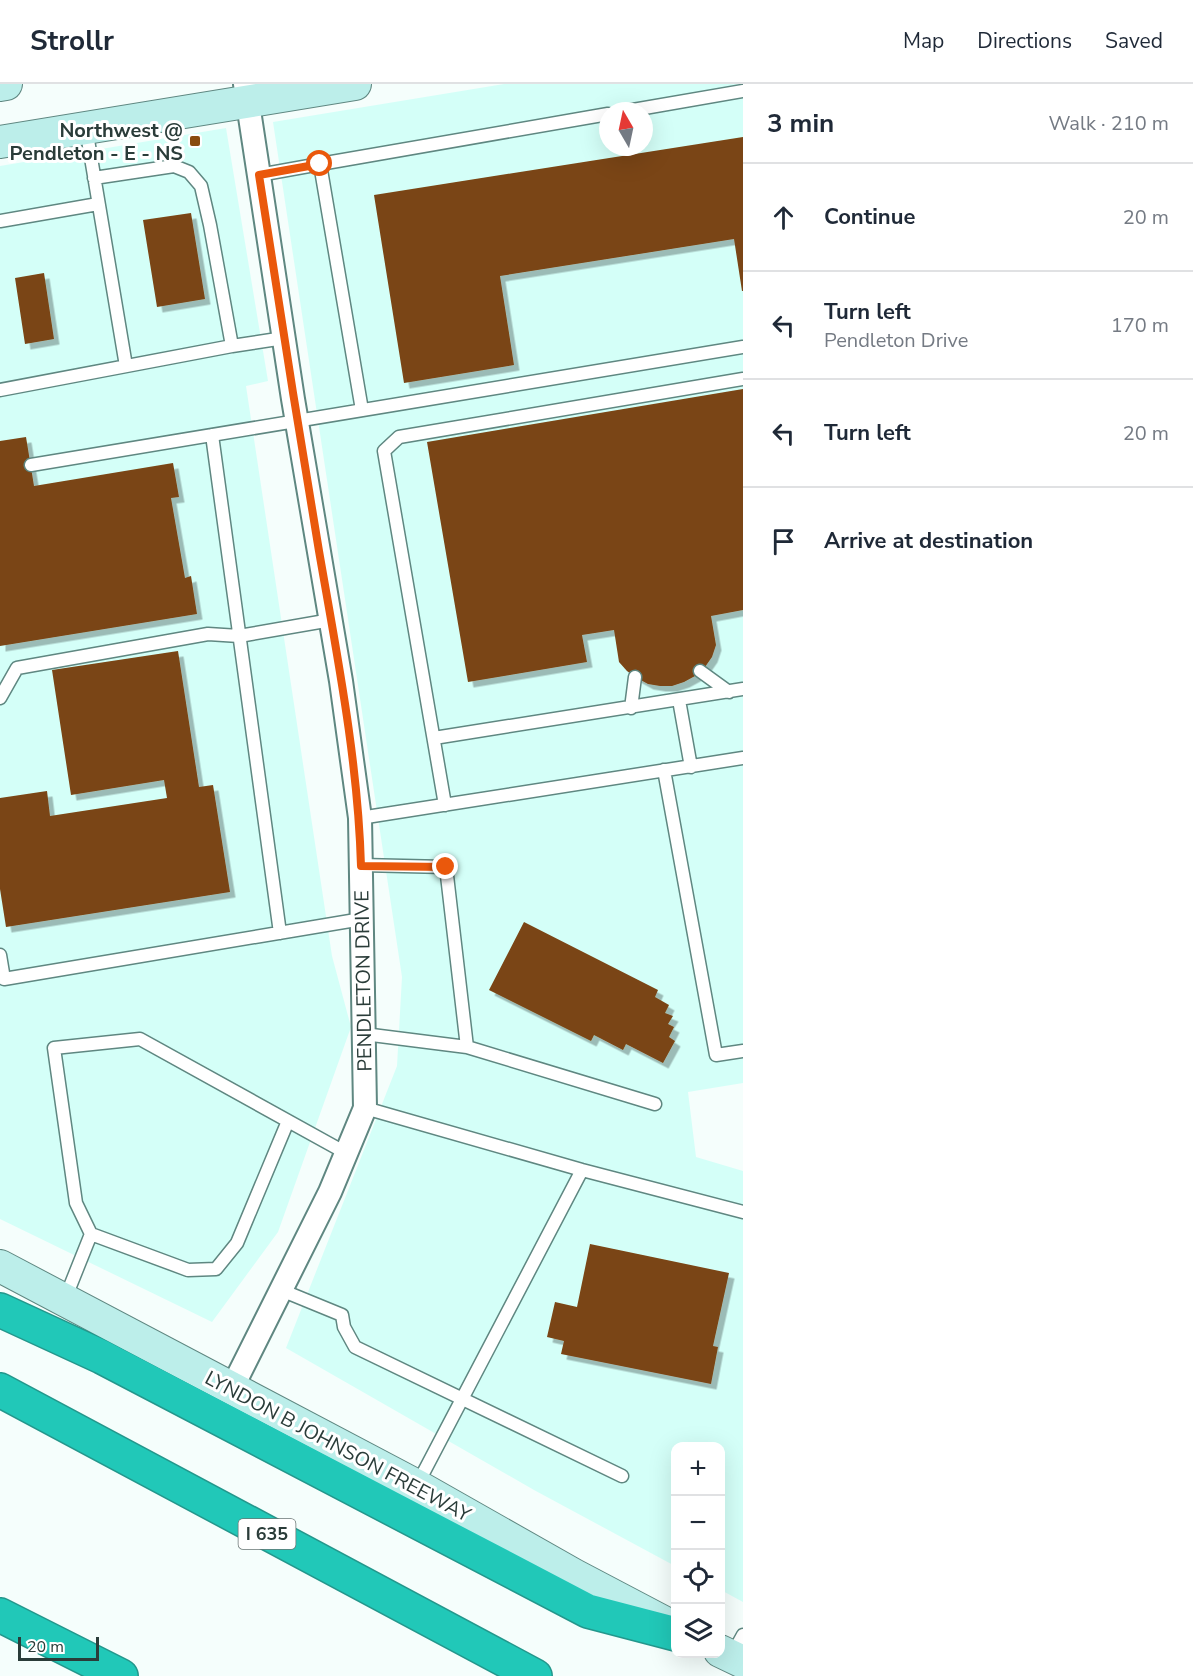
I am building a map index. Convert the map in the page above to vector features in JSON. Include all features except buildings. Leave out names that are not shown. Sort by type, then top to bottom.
[{"type":"highway","points":[[0,1310],[102,1357],[588,1611],[671,1633]]},
{"type":"highway","name":"I 635","points":[[0,1390],[535,1676]]},
{"type":"highway","points":[[0,1615],[121,1676]]},
{"type":"main road","points":[[0,85],[6,84]]},
{"type":"main road","points":[[0,142],[86,127],[246,92],[355,84]]},
{"type":"main road","name":"LYNDON B JOHNSON FREEWAY","points":[[0,1266],[417,1486],[574,1575],[671,1626]]},
{"type":"street","name":"PENDLETON DRIVE","points":[[232,1388],[330,1192],[365,1108],[360,818],[341,681],[297,422],[246,92]]},
{"type":"lane","points":[[653,107],[743,91]]},
{"type":"lane","points":[[259,175],[599,116]]},
{"type":"lane","points":[[86,127],[126,366]]},
{"type":"lane","points":[[320,164],[362,410]]},
{"type":"lane","points":[[94,178],[174,166],[189,172],[201,186],[232,346]]},
{"type":"lane","points":[[0,221],[98,204]]},
{"type":"lane","points":[[0,390],[284,338]]},
{"type":"lane","points":[[31,465],[743,347]]},
{"type":"lane","points":[[445,805],[384,452],[399,437],[743,379]]},
{"type":"lane","points":[[212,435],[280,933]]},
{"type":"lane","points":[[0,698],[17,668],[208,634],[239,636],[331,620]]},
{"type":"lane","points":[[700,671],[729,692]]},
{"type":"lane","points":[[631,708],[634,676]]},
{"type":"lane","points":[[434,738],[743,689]]},
{"type":"lane","points":[[679,700],[691,766]]},
{"type":"lane","points":[[360,818],[743,758]]},
{"type":"lane","points":[[664,770],[716,1055],[743,1051]]},
{"type":"lane","points":[[361,866],[446,867],[467,1047]]},
{"type":"lane","points":[[0,955],[4,980],[362,919]]},
{"type":"lane","points":[[364,1034],[467,1047],[655,1104]]},
{"type":"lane","points":[[288,1121],[237,1243],[216,1269],[188,1270],[91,1234],[76,1203],[54,1048],[140,1039],[346,1153]]},
{"type":"lane","points":[[365,1108],[582,1170],[743,1212]]},
{"type":"lane","points":[[417,1486],[582,1170]]},
{"type":"lane","points":[[65,1300],[91,1234]]},
{"type":"lane","points":[[281,1290],[342,1315],[344,1327],[355,1347],[622,1476]]},
{"type":"shaded area","points":[[504,84],[743,84],[743,1083],[688,1092],[696,1157],[743,1171],[743,1602],[725,1592],[725,1442],[671,1442],[671,1564],[534,1490],[286,1348],[397,1066],[402,977],[273,122]]},
{"type":"shaded area","points":[[226,128],[268,381],[246,386],[332,956],[351,1027],[278,1232],[212,1322],[0,1219],[0,166]]},
{"type":"place","name":"Northwest @ Pendleton - E - NS","points":[[195,141]]},
{"type":"route","points":[[320,164],[259,175],[293,399],[341,681],[360,818],[361,866],[446,867]]}]
